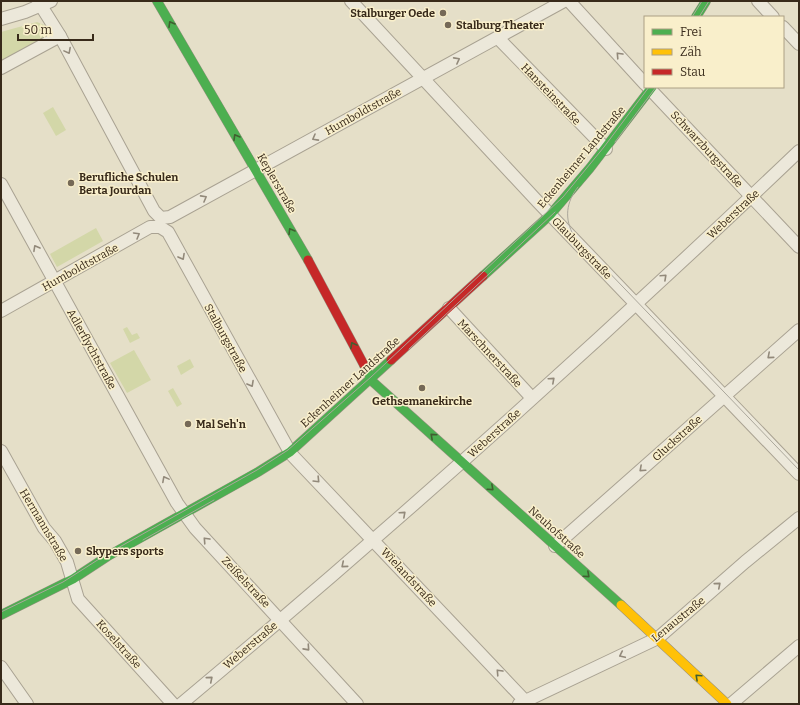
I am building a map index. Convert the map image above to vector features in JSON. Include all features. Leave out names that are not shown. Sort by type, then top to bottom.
[{"type":"street","name":"Keplerstraße","points":[[158,1],[255,171],[298,242],[372,379]]},
{"type":"street","name":"Glauburgstraße","points":[[351,1],[550,214],[799,474]]},
{"type":"street","name":"Humboldtstraße","points":[[1,311],[150,227],[161,223],[564,1]]},
{"type":"street","name":"Schwarzburgstraße","points":[[569,1],[644,82]]},
{"type":"street","points":[[697,16],[706,1]]},
{"type":"street","points":[[758,1],[772,16]]},
{"type":"street","points":[[1,19],[25,12],[43,2]]},
{"type":"street","name":"Stalburgstraße","points":[[43,2],[154,211],[168,232],[290,452]]},
{"type":"street","points":[[784,28],[799,44]]},
{"type":"street","points":[[1,68],[60,36]]},
{"type":"street","name":"Hansteinstraße","points":[[498,38],[606,149]]},
{"type":"street","name":"Eckenheimer Landstraße","points":[[1,615],[73,579],[108,556],[290,452],[372,379],[550,214],[606,149],[648,88]]},
{"type":"street","name":"Schwarzburgstraße","points":[[650,88],[799,247]]},
{"type":"street","name":"Weberstraße","points":[[180,704],[374,540],[462,462],[636,304],[799,151]]},
{"type":"street","name":"Adlerflychtstraße","points":[[1,184],[54,282],[185,513]]},
{"type":"street","name":"Marschnerstraße","points":[[449,308],[532,398]]},
{"type":"street","name":"Gluckstraße","points":[[555,546],[799,330]]},
{"type":"street","name":"Neuhofstraße","points":[[372,379],[658,638],[727,704]]},
{"type":"street","name":"Hermannstraße","points":[[1,451],[44,528],[55,541],[68,562],[73,579]]},
{"type":"street","name":"Wielandstraße","points":[[290,452],[374,540],[524,703]]},
{"type":"street","name":"Zeißelstraße","points":[[185,513],[195,528],[281,619],[357,704]]},
{"type":"street","name":"Lenaustraße","points":[[524,703],[658,638],[744,562],[799,518]]},
{"type":"street","name":"Koselstraße","points":[[73,579],[78,599],[173,704]]},
{"type":"street","points":[[731,704],[799,646]]},
{"type":"street","points":[[1,667],[27,704]]},
{"type":"green space","points":[[37,22],[44,25],[49,35],[1,62],[1,32]]},
{"type":"green space","points":[[53,107],[66,130],[56,136],[43,113]]},
{"type":"green space","points":[[96,228],[103,241],[57,267],[50,254]]},
{"type":"green space","points":[[127,327],[132,335],[137,333],[140,338],[130,343],[123,329]]},
{"type":"green space","points":[[134,350],[151,380],[127,393],[110,363]]},
{"type":"green space","points":[[190,359],[194,367],[181,375],[177,366]]},
{"type":"green space","points":[[173,388],[182,404],[177,407],[168,391]]},
{"type":"tram line","points":[[693,16],[702,1]]},
{"type":"tram line","points":[[700,16],[709,1]]},
{"type":"tram line","points":[[1,612],[63,582],[107,554],[257,470],[288,450],[371,377],[563,197],[604,147],[648,88]]},
{"type":"tram line","points":[[615,142],[655,88]]},
{"type":"tram line","points":[[578,187],[571,199],[568,211],[569,223],[574,236],[799,470]]},
{"type":"tram line","points":[[409,349],[555,212]]},
{"type":"tram line","points":[[143,540],[214,500]]},
{"type":"traffic: fast","points":[[157,1],[308,260]]},
{"type":"traffic: fast","points":[[697,16],[706,1]]},
{"type":"traffic: fast","points":[[483,276],[550,215],[590,168],[651,88]]},
{"type":"traffic: fast","points":[[1,615],[73,579],[108,556],[258,472],[290,452],[391,360]]},
{"type":"traffic: fast","points":[[364,365],[373,382],[621,605]]},
{"type":"traffic: slow","points":[[621,605],[727,704]]},
{"type":"traffic: jam","points":[[308,260],[364,365]]},
{"type":"traffic: jam","points":[[391,360],[483,276]]},
{"type":"place","name":"Stalburger Oede","points":[[443,13]]},
{"type":"place","name":"Stalburg Theater","points":[[448,25]]},
{"type":"place","name":"Berufliche Schulen Berta Jourdan","points":[[71,183]]},
{"type":"place","name":"Gethsemanekirche","points":[[422,388]]},
{"type":"place","name":"Mal Seh'n","points":[[188,424]]},
{"type":"place","name":"Skypers sports","points":[[78,551]]}]
